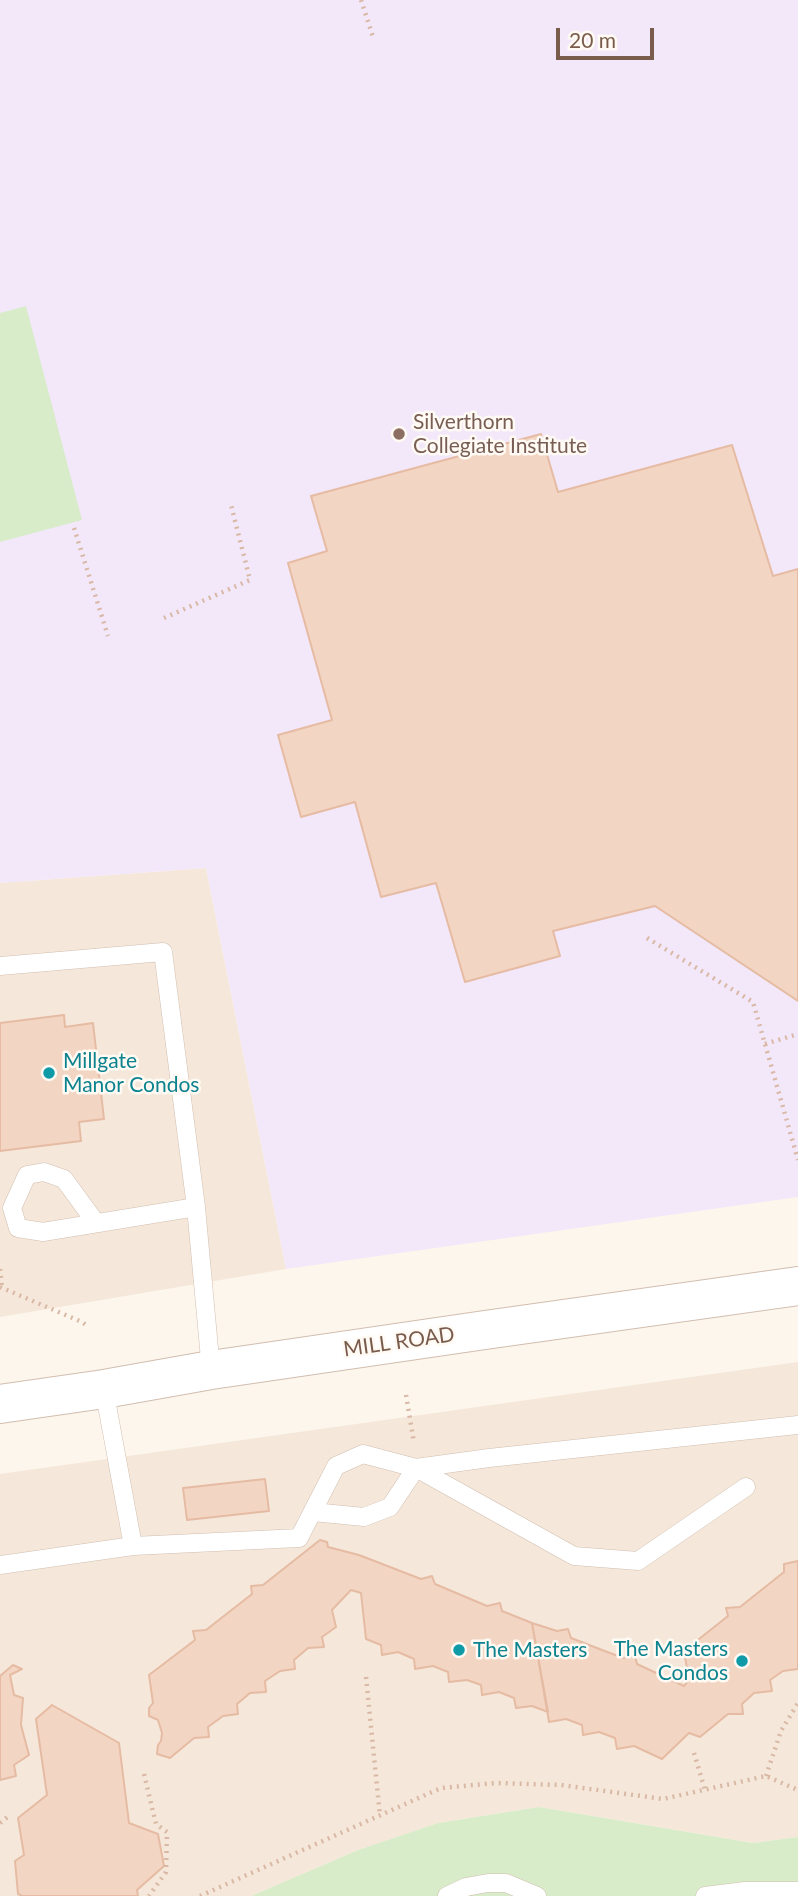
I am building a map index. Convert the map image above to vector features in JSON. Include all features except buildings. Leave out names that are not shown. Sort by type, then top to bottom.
[{"type":"street","name":"MILL ROAD","points":[[0,1404],[211,1370],[798,1286]]},
{"type":"lane","points":[[0,966],[163,952],[196,1207],[211,1370]]},
{"type":"lane","points":[[96,1223],[64,1179],[44,1172],[27,1175],[12,1208],[18,1228],[43,1232],[196,1207]]},
{"type":"lane","points":[[104,1389],[133,1546]]},
{"type":"lane","points":[[313,1511],[364,1517],[390,1507],[416,1468],[798,1424]]},
{"type":"lane","points":[[0,1565],[133,1546],[299,1538],[336,1466],[363,1454],[416,1468],[574,1556],[639,1561],[746,1487]]},
{"type":"lane","points":[[447,1896],[466,1887],[506,1883],[537,1896]]},
{"type":"lane","points":[[705,1896],[745,1891],[798,1891]]},
{"type":"path","points":[[361,0],[373,37]]},
{"type":"path","points":[[164,618],[250,580],[231,505]]},
{"type":"path","points":[[74,528],[108,636]]},
{"type":"path","points":[[647,938],[753,1002],[798,1160]]},
{"type":"path","points":[[765,1044],[798,1034]]},
{"type":"path","points":[[0,1269],[1,1288],[89,1327]]},
{"type":"path","points":[[406,1395],[412,1429]]},
{"type":"path","points":[[366,1677],[380,1816]]},
{"type":"path","points":[[766,1776],[781,1731],[798,1703]]},
{"type":"path","points":[[694,1753],[705,1790]]},
{"type":"path","points":[[144,1774],[156,1824],[167,1832],[166,1872],[149,1896]]},
{"type":"path","points":[[200,1896],[441,1788],[496,1783],[561,1785],[663,1799],[766,1776],[798,1790]]},
{"type":"path","points":[[0,1823],[10,1815]]},
{"type":"shaded area","name":"Silverthorn Collegiate Institute","points":[[0,0],[798,0],[798,1197],[286,1269],[206,868],[0,883]]},
{"type":"shaded area","points":[[206,868],[286,1269],[0,1317],[0,883]]},
{"type":"shaded area","name":"The Masters","points":[[798,1362],[798,1837],[753,1843],[539,1807],[438,1823],[358,1850],[251,1896],[0,1896],[0,1474]]},
{"type":"green space","points":[[26,306],[82,520],[0,542],[0,313]]},
{"type":"green space","points":[[539,1807],[753,1843],[798,1837],[798,1896],[251,1896],[358,1850],[438,1823]]},
{"type":"place","name":"Silverthorn Collegiate Institute","points":[[399,434]]},
{"type":"place","name":"Millgate Manor Condos","points":[[49,1073]]},
{"type":"place","name":"The Masters","points":[[459,1650]]},
{"type":"place","name":"The Masters Condos","points":[[742,1661]]}]
